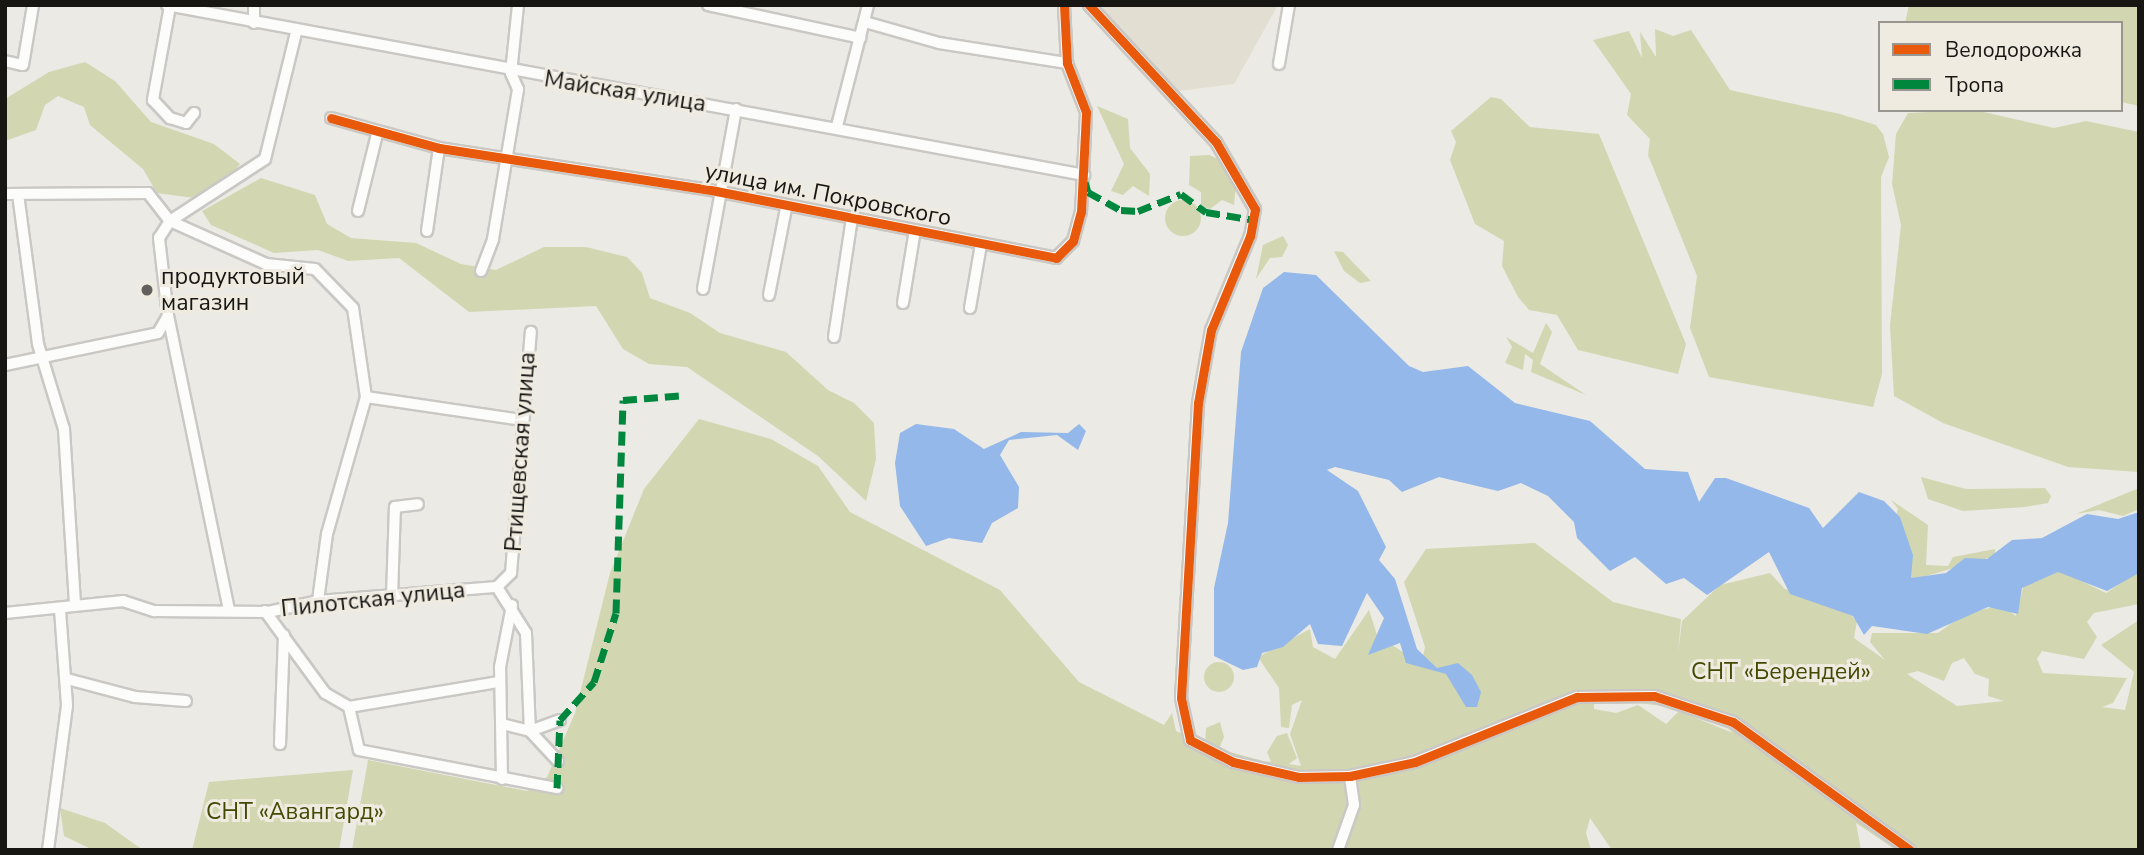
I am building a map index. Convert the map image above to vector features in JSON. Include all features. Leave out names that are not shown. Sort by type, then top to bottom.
[{"type":"street","points":[[5,61],[23,65],[33,5]]},
{"type":"street","points":[[254,5],[254,23]]},
{"type":"street","points":[[481,271],[493,239],[503,161],[518,89],[511,73],[518,5]]},
{"type":"street","points":[[708,5],[860,38]]},
{"type":"street","points":[[837,126],[869,5]]},
{"type":"street","name":"улица им. Покровского","points":[[331,118],[377,134],[503,161],[716,191],[786,208],[915,230],[1039,257],[1064,256],[1082,212],[1086,112],[1067,63],[1064,5]]},
{"type":"street","points":[[1089,5],[1216,142],[1255,209],[1203,363],[1181,698],[1190,740],[1233,762],[1299,777],[1350,776],[1415,762],[1577,697],[1654,696],[1733,722],[1910,850]]},
{"type":"street","points":[[1279,64],[1289,5]]},
{"type":"street","points":[[169,6],[152,100],[170,118],[186,123],[194,113]]},
{"type":"street","name":"Майская улица","points":[[169,6],[511,73],[837,126],[1084,175]]},
{"type":"street","points":[[865,22],[939,43],[1067,63]]},
{"type":"street","points":[[229,610],[168,316],[159,238],[170,220],[265,159],[296,33]]},
{"type":"street","points":[[703,289],[716,191],[736,109]]},
{"type":"street","points":[[358,211],[377,134]]},
{"type":"street","points":[[427,231],[439,148]]},
{"type":"street","points":[[5,194],[148,193],[170,220],[266,264],[315,269],[353,308],[366,397],[327,534],[318,601]]},
{"type":"street","points":[[5,613],[60,610],[75,604],[64,429],[44,357],[18,194]]},
{"type":"street","points":[[769,295],[786,208]]},
{"type":"street","points":[[835,337],[852,218]]},
{"type":"street","points":[[904,303],[915,230]]},
{"type":"street","points":[[970,308],[981,244]]},
{"type":"street","points":[[5,365],[158,333],[168,316]]},
{"type":"street","name":"Ртищевская улица","points":[[512,573],[521,420],[531,332]]},
{"type":"street","points":[[366,397],[521,420]]},
{"type":"street","points":[[393,596],[395,507],[418,504]]},
{"type":"street","name":"Пилотская улица","points":[[75,604],[265,611],[318,601],[497,587],[512,573]]},
{"type":"street","points":[[497,587],[512,604],[531,668],[530,731]]},
{"type":"street","points":[[502,779],[499,682],[512,604]]},
{"type":"street","points":[[48,850],[67,680],[60,610]]},
{"type":"street","points":[[265,611],[325,693],[349,707],[499,682]]},
{"type":"street","points":[[280,744],[284,635]]},
{"type":"street","points":[[67,680],[135,697],[186,701]]},
{"type":"street","points":[[349,707],[359,750],[557,788]]},
{"type":"street","points":[[530,731],[561,720]]},
{"type":"street","points":[[502,724],[530,731],[558,761]]},
{"type":"street","points":[[1338,850],[1354,805],[1350,776]]},
{"type":"shaded area","points":[[1100,5],[1278,5],[1234,84],[1179,91]]},
{"type":"green space","points":[[1909,5],[2139,5],[2139,106],[2123,102],[2123,21],[1905,21]]},
{"type":"green space","points":[[1655,29],[1673,36],[1691,30],[1730,90],[1840,114],[1876,125],[1883,134],[1889,157],[1881,177],[1882,374],[1873,407],[1709,377],[1690,328],[1697,276],[1648,155],[1650,139],[1627,115],[1631,94],[1593,40],[1629,31],[1642,58],[1640,32],[1656,57]]},
{"type":"green space","points":[[85,62],[115,81],[151,122],[214,144],[240,164],[227,180],[194,198],[157,193],[143,169],[90,125],[84,107],[58,96],[45,105],[36,130],[5,141],[5,99],[49,72]]},
{"type":"green space","points":[[1491,97],[1501,99],[1530,127],[1599,134],[1686,344],[1678,374],[1578,350],[1557,315],[1529,310],[1518,297],[1502,266],[1504,241],[1475,224],[1450,160],[1456,142],[1451,131]]},
{"type":"green space","points":[[1097,106],[1128,119],[1130,148],[1150,174],[1149,196],[1133,186],[1123,195],[1111,191],[1124,164]]},
{"type":"green space","points":[[1984,112],[2054,128],[2086,121],[2139,132],[2139,472],[2068,467],[1943,423],[1894,396],[1890,325],[1901,225],[1892,184],[1896,134],[1908,113]]},
{"type":"green space","points":[[1209,155],[1223,161],[1236,185],[1234,205],[1222,200],[1210,209],[1201,207],[1201,192],[1189,185],[1190,156]]},
{"type":"green space","points":[[261,178],[315,195],[327,224],[351,238],[416,243],[461,264],[496,270],[544,247],[586,247],[627,257],[642,273],[650,298],[690,313],[720,333],[786,352],[828,390],[854,403],[874,423],[876,459],[866,501],[818,456],[687,367],[649,364],[623,349],[596,306],[469,312],[399,258],[348,261],[318,250],[274,253],[211,225],[202,211]]},
{"type":"green space","points":[[1183,200],[1196,205],[1201,218],[1196,231],[1183,236],[1170,231],[1165,218],[1170,205]]},
{"type":"green space","points":[[1283,236],[1288,245],[1282,257],[1270,258],[1256,279],[1263,245]]},
{"type":"green space","points":[[1334,251],[1343,252],[1371,281],[1360,283],[1344,271]]},
{"type":"green space","points":[[1546,323],[1552,332],[1540,364],[1586,395],[1531,372],[1533,360],[1525,354],[1523,370],[1505,363],[1512,347],[1506,337],[1533,353]]},
{"type":"green space","name":"СНТ «Берендей»","points":[[699,419],[771,439],[818,466],[850,512],[1000,590],[1079,682],[1164,725],[1172,713],[1176,731],[1205,743],[1206,728],[1220,722],[1224,737],[1219,749],[1263,761],[1271,762],[1267,752],[1277,736],[1287,733],[1297,758],[1289,764],[1301,766],[1290,734],[1302,700],[1292,705],[1289,728],[1281,727],[1279,688],[1258,657],[1310,629],[1313,647],[1335,659],[1369,610],[1377,635],[1421,664],[1425,647],[1404,582],[1426,549],[1535,543],[1613,602],[1681,619],[1678,653],[1682,621],[1720,585],[1770,573],[1785,589],[1846,610],[1857,621],[1854,638],[1885,660],[1870,642],[1872,633],[1938,633],[1963,615],[2000,605],[2016,616],[2024,584],[2057,569],[2106,593],[2139,571],[2139,604],[2094,613],[2087,622],[2097,637],[2084,659],[2042,651],[2037,659],[2043,673],[2127,678],[2113,703],[2102,707],[2125,710],[2134,672],[2101,645],[2139,620],[2139,850],[1896,850],[1856,823],[1861,850],[1612,850],[1590,818],[1586,833],[1591,850],[352,850],[368,760],[527,791],[547,777],[575,713],[610,573],[644,489]],"holes":[[[1964,658],[1975,674],[1989,679],[1988,696],[2004,701],[1957,706],[1907,674],[1918,671],[1944,681],[1952,663]],[[1629,702],[1672,707],[1724,725],[1733,733],[1679,711],[1666,724],[1638,705],[1616,713],[1594,709],[1594,704]]]},
{"type":"green space","points":[[1921,477],[1966,489],[2045,488],[2051,496],[2048,503],[2025,507],[1963,511],[1928,499]]},
{"type":"green space","points":[[2139,488],[2139,509],[2123,516],[2099,510],[2076,514]]},
{"type":"green space","points":[[1891,500],[1928,525],[1926,565],[1948,566],[1953,557],[1995,549],[1995,556],[1909,581],[1894,525],[1898,509]]},
{"type":"green space","points":[[1219,662],[1225,663],[1233,671],[1233,683],[1225,691],[1219,692],[1213,691],[1205,683],[1204,677],[1205,671],[1213,663]]},
{"type":"green space","name":"СНТ «Авангард»","points":[[353,770],[339,850],[192,850],[209,782]]},
{"type":"green space","points":[[60,808],[105,823],[143,850],[93,850],[64,836]]},
{"type":"water","points":[[1284,272],[1316,275],[1409,366],[1423,372],[1468,366],[1515,403],[1590,421],[1645,469],[1688,472],[1699,502],[1715,478],[1726,478],[1809,508],[1823,528],[1859,492],[1884,501],[1900,517],[1913,555],[1911,578],[1946,573],[1965,558],[1987,559],[2012,540],[2042,538],[2087,514],[2118,519],[2139,512],[2139,573],[2107,591],[2058,572],[2022,588],[2018,614],[1988,607],[1927,634],[1872,626],[1864,635],[1853,616],[1790,594],[1769,552],[1707,595],[1684,578],[1666,584],[1635,557],[1610,571],[1577,538],[1574,522],[1548,496],[1521,483],[1498,491],[1439,477],[1402,492],[1389,480],[1335,467],[1327,470],[1358,491],[1386,547],[1379,560],[1395,579],[1417,649],[1437,668],[1458,663],[1472,675],[1481,692],[1477,707],[1466,707],[1446,674],[1406,663],[1400,643],[1368,655],[1384,618],[1367,593],[1342,646],[1318,644],[1310,624],[1283,647],[1262,653],[1257,667],[1243,670],[1214,656],[1214,588],[1228,523],[1241,352],[1263,288]]},
{"type":"water","points":[[916,424],[954,429],[984,449],[1021,432],[1068,433],[1079,424],[1086,431],[1078,450],[1057,435],[1009,440],[1000,455],[1019,487],[1018,508],[992,523],[982,543],[949,538],[926,546],[900,506],[895,463],[900,433]]},
{"type":"marked path","points":[[1085,182],[1088,192],[1121,210],[1138,211],[1181,194],[1206,212],[1255,220]]},
{"type":"marked path","points":[[557,788],[560,720],[594,682],[616,613],[623,400],[686,395]]},
{"type":"cycle path","points":[[331,118],[439,148],[716,191],[1056,258],[1073,241],[1081,212],[1086,112],[1067,63],[1064,5]]},
{"type":"cycle path","points":[[1089,5],[1216,142],[1255,209],[1250,236],[1211,330],[1198,403],[1181,698],[1190,740],[1233,762],[1299,777],[1350,776],[1415,762],[1577,697],[1654,696],[1733,722],[1910,850]]},
{"type":"place","name":"продуктовый магазин","points":[[147,290]]}]
